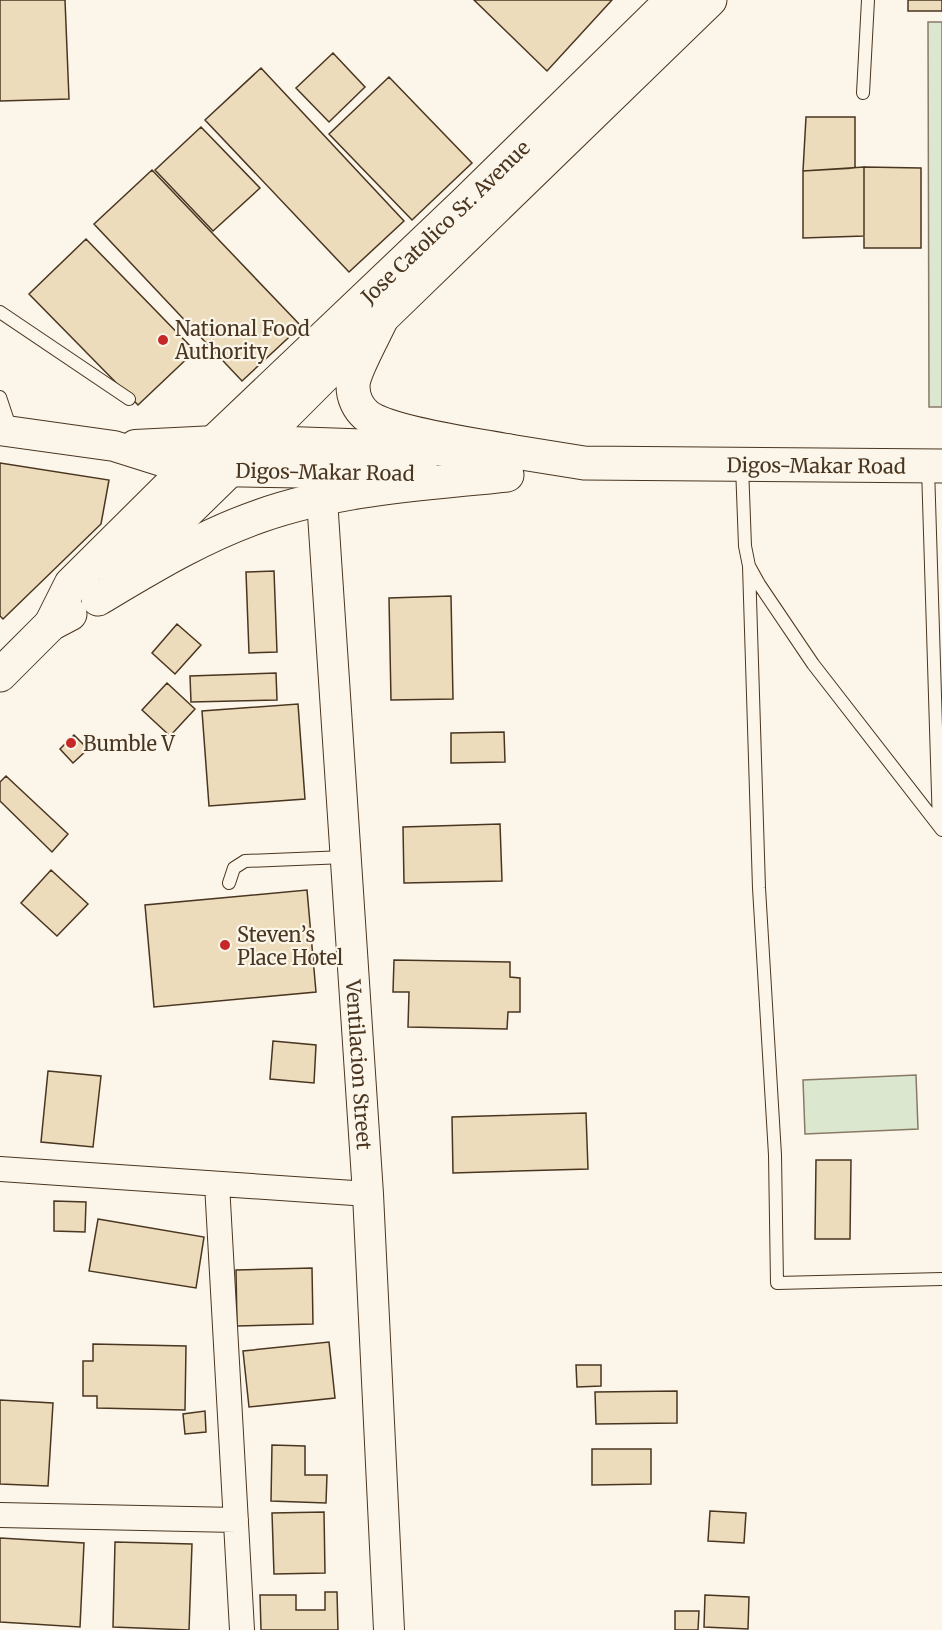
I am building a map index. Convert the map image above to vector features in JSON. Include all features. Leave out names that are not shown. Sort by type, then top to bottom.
[{"type":"main road","name":"Jose Catolico Sr. Avenue","points":[[230,470],[691,5]]},
{"type":"main road","name":"Jose Catolico Sr. Avenue","points":[[187,469],[466,202],[691,5]]},
{"type":"main road","points":[[382,318],[353,383],[354,395],[362,410],[382,424],[508,463]]},
{"type":"main road","name":"Digos-Makar Road","points":[[216,441],[258,442],[508,463]]},
{"type":"main road","points":[[98,599],[176,553],[261,515],[322,499],[401,486],[508,463]]},
{"type":"main road","name":"Digos-Makar Road","points":[[0,675],[51,624],[98,599],[230,470],[508,463],[935,466]]},
{"type":"main road","points":[[187,469],[230,470]]},
{"type":"main road","name":"Digos-Makar Road","points":[[51,624],[71,584],[187,469]]},
{"type":"street","points":[[6,431],[114,446],[187,469]]},
{"type":"street","points":[[114,446],[216,441]]},
{"type":"street","name":"Ventilacion Street","points":[[322,499],[368,1194],[389,1630]]},
{"type":"street","points":[[0,1169],[368,1194]]},
{"type":"street","points":[[216,1184],[242,1630]]},
{"type":"street","points":[[0,1515],[236,1520]]},
{"type":"lane","points":[[863,93],[868,0]]},
{"type":"lane","points":[[0,312],[129,399]]},
{"type":"lane","points":[[0,397],[6,431]]},
{"type":"lane","points":[[742,464],[745,546],[749,566],[759,888],[775,1155],[777,1283],[942,1279]]},
{"type":"lane","points":[[935,466],[941,828]]},
{"type":"lane","points":[[749,566],[813,664],[941,828]]},
{"type":"lane","points":[[229,883],[234,868],[245,861],[345,857]]},
{"type":"green space","points":[[928,22],[942,22],[942,407],[929,407]]},
{"type":"green space","points":[[916,1075],[918,1129],[805,1134],[803,1080]]},
{"type":"building","points":[[0,0],[65,0],[69,99],[0,101]]},
{"type":"building","points":[[474,0],[612,0],[547,71]]},
{"type":"building","points":[[908,0],[942,0],[942,11],[908,11]]},
{"type":"building","points":[[333,53],[365,87],[329,122],[296,88]]},
{"type":"building","points":[[261,68],[404,221],[349,272],[205,120]]},
{"type":"building","points":[[389,77],[472,163],[412,220],[329,134]]},
{"type":"building","points":[[806,117],[855,117],[855,168],[803,171]]},
{"type":"building","points":[[201,127],[260,188],[213,231],[155,170]]},
{"type":"building","points":[[864,167],[921,168],[921,248],[864,248]]},
{"type":"building","points":[[864,167],[864,236],[803,238],[803,171]]},
{"type":"building","points":[[152,170],[301,326],[242,381],[94,224]]},
{"type":"building","points":[[86,239],[195,351],[138,405],[29,294]]},
{"type":"building","points":[[0,463],[109,480],[101,524],[3,619],[0,616]]},
{"type":"building","points":[[274,571],[277,652],[249,653],[246,572]]},
{"type":"building","points":[[451,596],[453,699],[391,700],[389,598]]},
{"type":"building","points":[[177,624],[201,645],[175,674],[152,653]]},
{"type":"building","points":[[276,673],[277,700],[191,702],[190,676]]},
{"type":"building","points":[[167,683],[195,709],[170,736],[142,710]]},
{"type":"building","points":[[298,704],[305,799],[209,806],[202,711]]},
{"type":"building","points":[[504,732],[505,762],[451,763],[451,733]]},
{"type":"building","points":[[74,735],[88,749],[73,763],[60,749]]},
{"type":"building","points":[[6,776],[68,834],[52,852],[0,801],[0,782]]},
{"type":"building","points":[[500,824],[502,881],[404,883],[403,827]]},
{"type":"building","points":[[51,870],[88,904],[57,936],[21,903]]},
{"type":"building","points":[[307,890],[316,992],[154,1007],[145,905]]},
{"type":"building","points":[[394,960],[510,962],[510,977],[520,978],[520,1012],[508,1012],[507,1029],[408,1027],[409,992],[393,992]]},
{"type":"building","points":[[273,1041],[316,1045],[314,1083],[270,1079]]},
{"type":"building","points":[[48,1071],[101,1076],[93,1147],[41,1142]]},
{"type":"building","points":[[586,1113],[588,1169],[453,1173],[452,1117]]},
{"type":"building","points":[[816,1160],[851,1160],[850,1239],[815,1239]]},
{"type":"building","points":[[54,1201],[86,1202],[85,1232],[54,1231]]},
{"type":"building","points":[[98,1219],[204,1237],[196,1288],[89,1271]]},
{"type":"building","points":[[312,1268],[313,1324],[237,1326],[236,1270]]},
{"type":"building","points":[[329,1342],[335,1398],[249,1407],[243,1351]]},
{"type":"building","points":[[93,1344],[186,1346],[185,1410],[97,1408],[97,1396],[83,1396],[83,1361],[93,1361]]},
{"type":"building","points":[[576,1365],[601,1365],[601,1386],[577,1387]]},
{"type":"building","points":[[677,1391],[677,1423],[596,1424],[595,1392]]},
{"type":"building","points":[[0,1400],[53,1403],[48,1486],[0,1484]]},
{"type":"building","points":[[205,1411],[206,1432],[185,1434],[183,1414]]},
{"type":"building","points":[[272,1445],[305,1446],[305,1475],[327,1475],[326,1503],[271,1501]]},
{"type":"building","points":[[592,1449],[651,1449],[651,1484],[592,1485]]},
{"type":"building","points":[[710,1511],[746,1513],[744,1543],[708,1541]]},
{"type":"building","points":[[324,1512],[325,1573],[274,1574],[272,1513]]},
{"type":"building","points":[[0,1538],[84,1543],[80,1627],[0,1622]]},
{"type":"building","points":[[115,1542],[192,1544],[189,1630],[113,1627]]},
{"type":"building","points":[[325,1592],[337,1592],[338,1630],[261,1630],[260,1595],[296,1595],[296,1610],[325,1610]]},
{"type":"building","points":[[705,1595],[749,1597],[748,1629],[704,1627]]},
{"type":"building","points":[[675,1611],[699,1611],[698,1630],[675,1630]]},
{"type":"place","name":"National Food Authority","points":[[163,340]]},
{"type":"place","name":"Bumble V","points":[[71,743]]},
{"type":"place","name":"Steven’s Place Hotel","points":[[225,945]]}]
